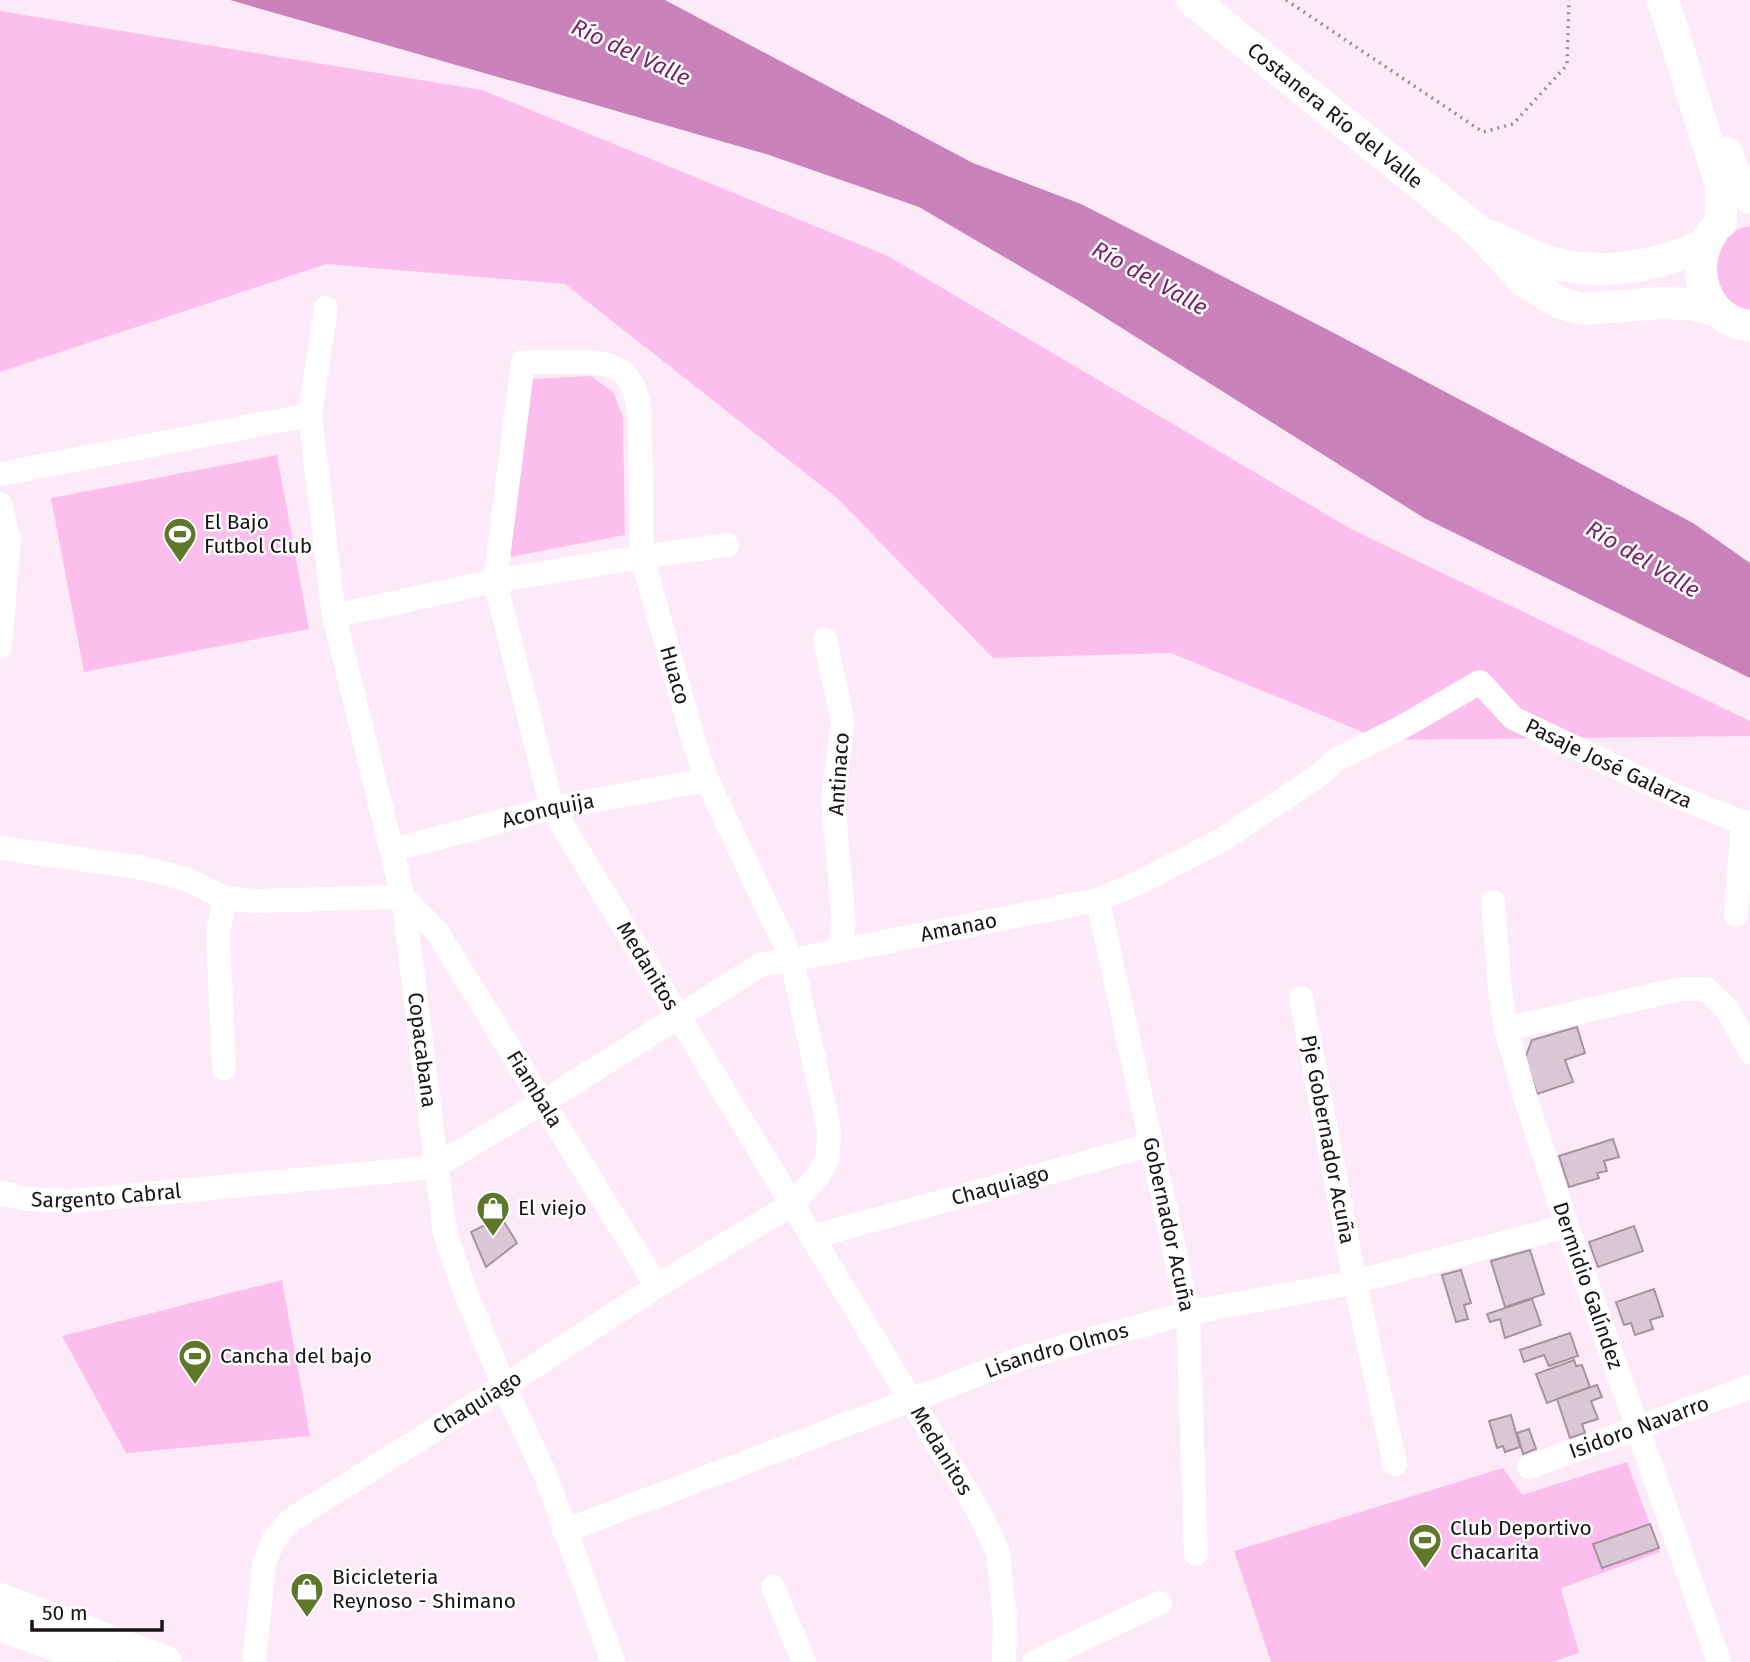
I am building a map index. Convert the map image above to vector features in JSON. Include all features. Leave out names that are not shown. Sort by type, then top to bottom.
[{"type":"main road","name":"Costanera Río del Valle","points":[[1192,0],[1477,230],[1524,281],[1560,303],[1583,309],[1661,303],[1691,304],[1741,324]]},
{"type":"main road","points":[[1663,0],[1721,186],[1713,234],[1700,258],[1702,286],[1709,300],[1741,324]]},
{"type":"main road","points":[[1680,0],[1732,171],[1750,198]]},
{"type":"main road","name":"Costanera Río del Valle","points":[[1477,230],[1550,262],[1583,269],[1607,270],[1658,262],[1682,255],[1740,213],[1750,211]]},
{"type":"main road","points":[[0,1599],[166,1662]]},
{"type":"main road","points":[[0,1625],[100,1662]]},
{"type":"street","name":"Copacabana","points":[[326,308],[310,415],[334,616],[402,897],[445,1233],[466,1294],[504,1386],[546,1476],[613,1662]]},
{"type":"street","name":"Medanitos","points":[[624,373],[611,366],[592,362],[523,362],[495,581],[552,808],[980,1514],[998,1552],[1005,1618],[1004,1662]]},
{"type":"street","name":"Huaco","points":[[624,373],[635,390],[639,414],[642,557],[693,739],[707,780],[792,960]]},
{"type":"street","points":[[0,474],[310,415]]},
{"type":"street","points":[[0,504],[9,540],[0,647]]},
{"type":"street","points":[[334,616],[495,581],[727,545]]},
{"type":"street","name":"Antinaco","points":[[825,639],[843,722],[833,799],[844,924],[837,951]]},
{"type":"street","name":"Amanao","points":[[436,1166],[762,964],[1098,900],[1220,841],[1318,776],[1336,760],[1402,727],[1480,682]]},
{"type":"street","name":"Pasaje José Galarza","points":[[1480,682],[1513,718],[1678,797],[1747,824]]},
{"type":"street","name":"Aconquija","points":[[392,850],[552,808],[707,780]]},
{"type":"street","points":[[1736,915],[1747,824]]},
{"type":"street","points":[[0,848],[144,868],[186,879],[225,898],[256,901],[402,897]]},
{"type":"street","name":"Fiambala","points":[[402,897],[437,932],[657,1286]]},
{"type":"street","points":[[224,1069],[218,933],[225,898]]},
{"type":"street","name":"Gobernador Acuña","points":[[1098,900],[1188,1313],[1196,1554]]},
{"type":"street","name":"Dermidio Galíndez","points":[[1493,902],[1506,1029],[1527,1103],[1567,1226],[1719,1662]]},
{"type":"street","points":[[792,960],[828,1129],[828,1158],[818,1176],[792,1204]]},
{"type":"street","points":[[1506,1029],[1679,989],[1706,989],[1728,1010],[1750,1052]]},
{"type":"street","name":"Pje Gobernador Acuña","points":[[1301,998],[1355,1282],[1395,1464]]},
{"type":"street","name":"Chaquiago","points":[[811,1237],[1150,1146]]},
{"type":"street","name":"Sargento Cabral","points":[[0,1193],[28,1199],[71,1201],[436,1166]]},
{"type":"street","name":"Chaquiago","points":[[254,1662],[264,1563],[274,1539],[290,1520],[657,1286],[792,1204]]},
{"type":"street","name":"Lisandro Olmos","points":[[564,1531],[1022,1359],[1188,1313],[1355,1282],[1567,1226]]},
{"type":"street","name":"Isidoro Navarro","points":[[1529,1467],[1750,1387]]},
{"type":"street","points":[[773,1587],[804,1662]]},
{"type":"street","points":[[1034,1662],[1160,1603]]},
{"type":"path","points":[[1286,0],[1483,132],[1513,124],[1567,65],[1569,0]]},
{"type":"shaded area","points":[[0,11],[482,90],[888,256],[1351,529],[1750,721],[1750,736],[1382,740],[1171,653],[993,658],[837,498],[565,284],[327,264],[0,372]]},
{"type":"shaded area","points":[[1750,226],[1750,313],[1735,306],[1725,295],[1715,268],[1723,241],[1734,232]]},
{"type":"shaded area","points":[[591,376],[613,392],[623,417],[625,535],[510,557],[529,379]]},
{"type":"shaded area","name":"El Bajo Futbol Club","points":[[277,455],[309,629],[84,672],[51,498]]},
{"type":"shaded area","name":"Cancha del bajo","points":[[282,1280],[310,1436],[126,1453],[62,1336]]},
{"type":"shaded area","name":"Club Deportivo Chacarita","points":[[1627,1462],[1660,1552],[1561,1588],[1579,1653],[1552,1662],[1271,1662],[1234,1551],[1503,1468],[1522,1495]]},
{"type":"water","name":"Río del Valle","points":[[230,0],[665,0],[973,163],[1081,204],[1334,333],[1693,523],[1750,563],[1750,678],[1424,518],[1074,298],[919,207],[766,154]]},
{"type":"building","points":[[1577,1027],[1585,1053],[1565,1060],[1573,1082],[1537,1094],[1525,1058],[1532,1040]]},
{"type":"building","points":[[1613,1139],[1619,1157],[1604,1161],[1607,1171],[1597,1173],[1599,1178],[1569,1187],[1559,1156]]},
{"type":"building","name":"El viejo","points":[[501,1217],[517,1243],[486,1267],[471,1232]]},
{"type":"building","points":[[1634,1226],[1643,1251],[1598,1267],[1589,1242]]},
{"type":"building","points":[[1530,1250],[1544,1294],[1505,1307],[1491,1261]]},
{"type":"building","points":[[1461,1270],[1471,1303],[1464,1305],[1468,1319],[1456,1322],[1442,1275]]},
{"type":"building","points":[[1654,1289],[1663,1316],[1650,1320],[1653,1329],[1635,1335],[1631,1323],[1624,1325],[1616,1302]]},
{"type":"building","points":[[1532,1299],[1541,1325],[1505,1338],[1500,1319],[1490,1322],[1487,1314]]},
{"type":"building","points":[[1570,1333],[1578,1356],[1549,1366],[1544,1355],[1524,1362],[1520,1350]]},
{"type":"building","points":[[1574,1360],[1576,1366],[1582,1365],[1590,1387],[1547,1403],[1536,1374]]},
{"type":"building","points":[[1597,1385],[1602,1397],[1591,1401],[1598,1419],[1582,1424],[1585,1433],[1570,1438],[1557,1399]]},
{"type":"building","points":[[1511,1415],[1520,1447],[1505,1452],[1503,1446],[1497,1448],[1489,1421]]},
{"type":"building","points":[[1529,1429],[1536,1449],[1523,1454],[1517,1433]]},
{"type":"building","points":[[1650,1524],[1659,1548],[1602,1568],[1593,1544]]},
{"type":"place","name":"El Bajo Futbol Club","points":[[180,564]]},
{"type":"place","name":"El viejo","points":[[493,1238]]},
{"type":"place","name":"Cancha del bajo","points":[[195,1386]]},
{"type":"place","name":"Club Deportivo Chacarita","points":[[1425,1570]]},
{"type":"place","name":"Bicicleteria Reynoso - Shimano","points":[[307,1619]]}]
